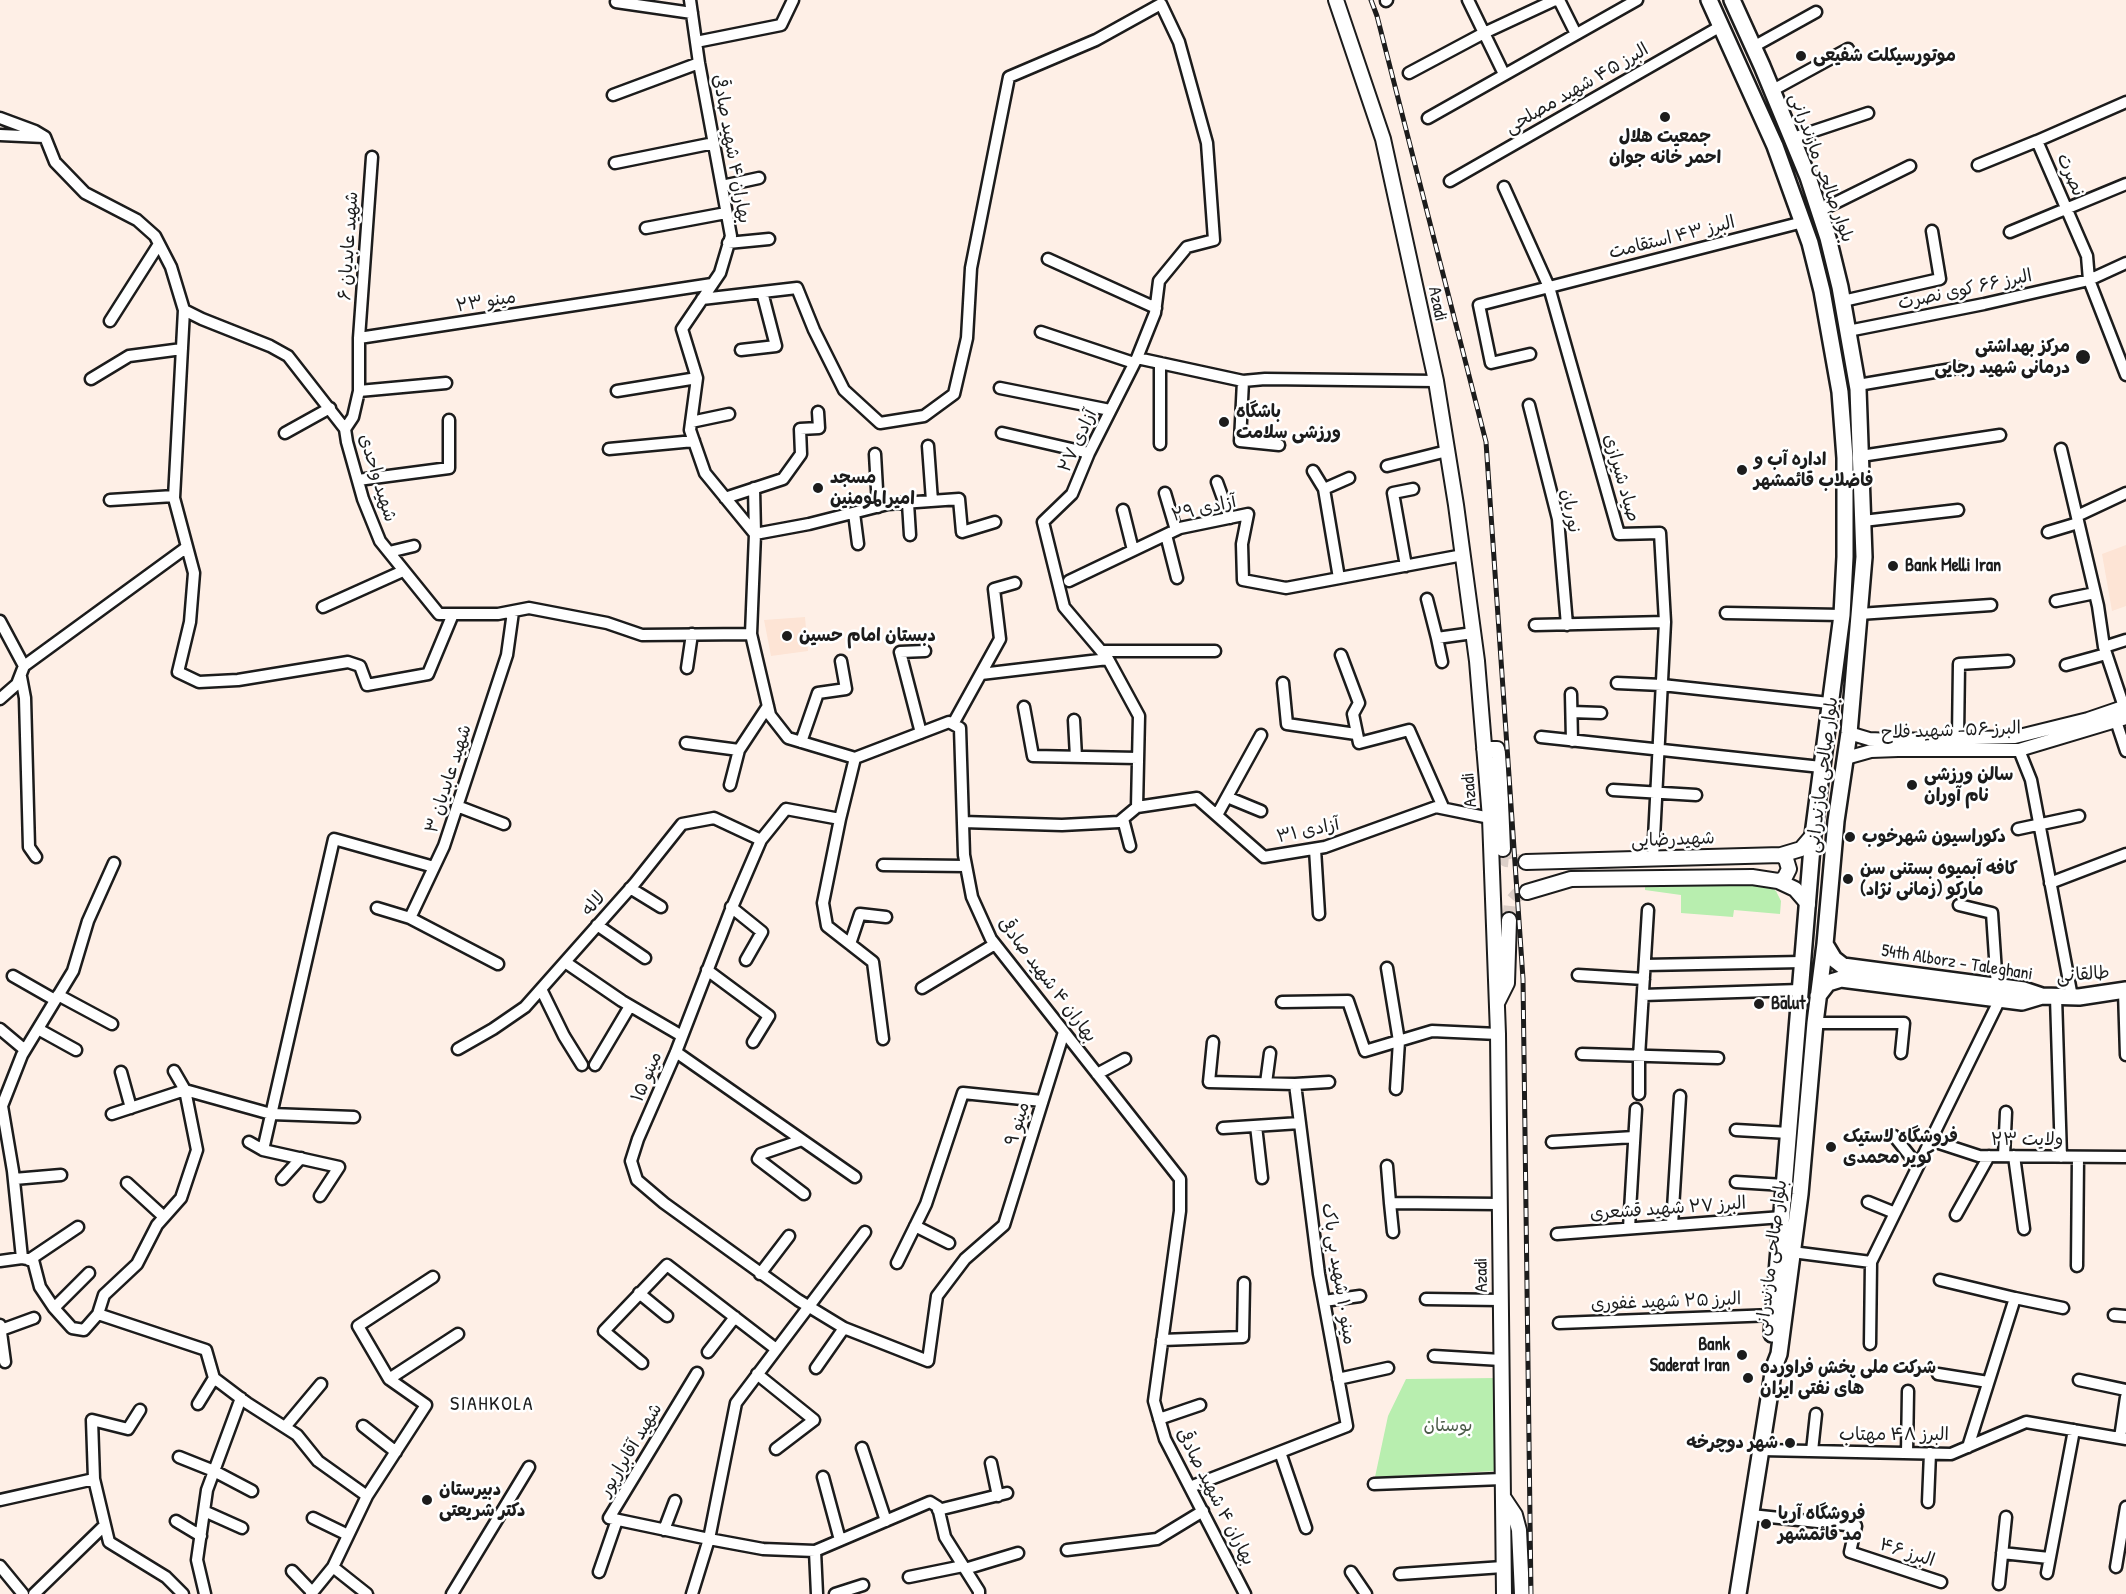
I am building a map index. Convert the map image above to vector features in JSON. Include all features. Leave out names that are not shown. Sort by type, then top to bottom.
[{"type":"main road","name":"Azadi","points":[[1336,0],[1383,139],[1436,381],[1473,633],[1490,818],[1497,1003],[1504,1594]]},
{"type":"main road","name":"بلوار صالحی مازندرانی","points":[[1709,0],[1775,146],[1803,222],[1822,291],[1840,392],[1845,458],[1845,556],[1842,615],[1813,835],[1770,1355],[1774,1367]]},
{"type":"main road","name":"بلوار صالحی مازندرانی","points":[[1734,5],[1793,138],[1828,238],[1843,301],[1858,385],[1863,521],[1864,557],[1849,734],[1836,821],[1800,1194],[1779,1354],[1774,1367]]},
{"type":"main road","points":[[1719,22],[1726,20],[1734,5]]},
{"type":"main road","points":[[1743,75],[1752,65],[1762,66]]},
{"type":"main road","points":[[1484,749],[1497,749],[1499,756],[1503,849]]},
{"type":"main road","name":"شهیدرضایی","points":[[1526,862],[1781,855],[1801,849],[1813,835]]},
{"type":"main road","points":[[1778,882],[1788,875],[1789,869],[1786,859],[1781,855]]},
{"type":"main road","points":[[1570,861],[1571,879]]},
{"type":"main road","name":"شهیدرضایی","points":[[1527,892],[1571,879],[1752,877],[1778,882],[1795,890],[1808,904]]},
{"type":"main road","points":[[1497,1003],[1507,983],[1509,920]]},
{"type":"main road","points":[[1818,996],[1828,983],[1841,979],[1849,973],[1834,959],[1825,944]]},
{"type":"main road","name":"54th Alborz - Taleghani","points":[[1849,973],[1998,993],[2024,990],[2049,997]]},
{"type":"main road","name":"طالقانی","points":[[2049,997],[2072,997],[2125,990]]},
{"type":"main road","points":[[1738,1594],[1774,1367]]},
{"type":"main road","points":[[1503,1497],[1515,1515],[1519,1530],[1522,1594]]},
{"type":"street","name":"بهاران ۴ شهید صادقی","points":[[690,0],[730,236],[720,273],[682,329],[697,378],[690,430],[705,473],[755,534]]},
{"type":"street","points":[[696,42],[781,25],[793,0]]},
{"type":"street","points":[[1468,0],[1504,74]]},
{"type":"street","points":[[1409,73],[1484,33],[1557,0],[1576,34]]},
{"type":"street","points":[[1428,118],[1636,0]]},
{"type":"street","points":[[616,2],[692,13]]},
{"type":"street","name":"آزادی ۲۷","points":[[762,292],[797,288],[814,330],[844,390],[879,423],[924,416],[954,394],[967,338],[971,268],[1009,77],[1096,40],[1161,4],[1179,42],[1207,143],[1214,240],[1187,246],[1159,281],[1156,308],[1135,360],[1089,453],[1072,494],[1043,522],[1064,607],[1105,655],[1139,716],[1137,807]]},
{"type":"street","points":[[1754,47],[1816,12]]},
{"type":"street","name":"البرز ۴۵ شهید مصلحی","points":[[1450,182],[1719,22]]},
{"type":"street","points":[[1773,90],[1848,49]]},
{"type":"street","points":[[613,95],[699,63]]},
{"type":"street","name":"نصرت","points":[[2126,102],[2037,141],[2087,256],[2089,280],[2126,375]]},
{"type":"street","points":[[1793,138],[1868,113]]},
{"type":"street","points":[[0,118],[45,137],[55,162],[85,193],[137,220],[155,236],[171,267],[184,310],[174,496],[194,573],[190,622],[178,672],[200,681],[237,680],[348,662],[360,666],[367,685],[428,674],[453,614]]},
{"type":"street","points":[[0,135],[45,137]]},
{"type":"street","points":[[1978,165],[2037,141]]},
{"type":"street","points":[[615,163],[714,143]]},
{"type":"street","name":"شهید عابدیان ۶","points":[[359,338],[372,157]]},
{"type":"street","points":[[1819,211],[1910,166]]},
{"type":"street","points":[[722,186],[759,178]]},
{"type":"street","points":[[2010,232],[2126,184]]},
{"type":"street","name":"صیاد شیرازی","points":[[1504,187],[1549,287],[1619,534],[1660,533],[1665,622],[1653,858]]},
{"type":"street","points":[[646,228],[726,213]]},
{"type":"street","name":"البرز ۴۳ استقامت","points":[[1530,354],[1491,363],[1479,305],[1803,222]]},
{"type":"street","points":[[1843,301],[1940,279],[1932,231]]},
{"type":"street","points":[[728,243],[769,239]]},
{"type":"street","points":[[110,321],[159,244]]},
{"type":"street","points":[[1048,259],[1156,308]]},
{"type":"street","name":"البرز ۶۶ کوی نصرت","points":[[1848,331],[2089,280],[2126,263]]},
{"type":"street","name":"مینو ۲۳","points":[[359,338],[712,284]]},
{"type":"street","points":[[702,299],[762,292],[776,346],[741,350]]},
{"type":"street","name":"شهید واحدی","points":[[184,310],[270,346],[288,356],[345,429],[358,480],[380,541],[439,615],[498,614],[529,608],[607,623],[642,635],[751,634]]},
{"type":"street","points":[[1041,332],[1135,360],[1160,363],[1243,381],[1265,379],[1436,381]]},
{"type":"street","points":[[345,429],[353,417],[359,391],[359,338]]},
{"type":"street","points":[[91,379],[129,356],[182,349]]},
{"type":"street","points":[[1160,363],[1160,444]]},
{"type":"street","points":[[1858,385],[1958,368]]},
{"type":"street","points":[[617,392],[697,378]]},
{"type":"street","points":[[1243,381],[1240,441],[1279,445]]},
{"type":"street","points":[[359,391],[446,383]]},
{"type":"street","points":[[1000,388],[1110,410]]},
{"type":"street","name":"نوریان","points":[[1529,405],[1558,519],[1567,625]]},
{"type":"street","points":[[285,433],[330,408]]},
{"type":"street","points":[[725,498],[783,479],[801,454],[800,429],[819,428],[818,412]]},
{"type":"street","points":[[691,422],[729,414]]},
{"type":"street","points":[[358,480],[449,468],[449,420]]},
{"type":"street","points":[[1002,433],[1089,453]]},
{"type":"street","points":[[1861,456],[2000,435]]},
{"type":"street","points":[[609,449],[694,441]]},
{"type":"street","points":[[928,446],[932,501]]},
{"type":"street","points":[[2061,449],[2095,594],[2105,651],[2123,713],[2126,751]]},
{"type":"street","points":[[1388,466],[1448,451]]},
{"type":"street","points":[[875,454],[878,507]]},
{"type":"street","points":[[1313,471],[1324,489],[1339,578]]},
{"type":"street","points":[[1324,489],[1349,478]]},
{"type":"street","points":[[1217,482],[1230,518]]},
{"type":"street","points":[[753,488],[755,534],[751,634],[770,715],[788,738],[855,758],[949,722],[953,724],[1000,639],[994,590],[1015,583]]},
{"type":"street","points":[[1406,566],[1393,493],[1413,489]]},
{"type":"street","points":[[2048,532],[2078,520],[2126,493]]},
{"type":"street","points":[[1165,494],[1177,578]]},
{"type":"street","points":[[110,500],[174,496]]},
{"type":"street","points":[[755,534],[809,525],[878,507],[959,499],[962,532],[995,522]]},
{"type":"street","points":[[908,503],[910,535]]},
{"type":"street","points":[[1123,510],[1133,550]]},
{"type":"street","points":[[1863,521],[1958,510]]},
{"type":"street","points":[[854,513],[858,544]]},
{"type":"street","name":"آزادی ۲۹","points":[[1069,581],[1171,532],[1248,514],[1242,544],[1243,580],[1286,588],[1463,555]]},
{"type":"street","points":[[388,552],[414,546]]},
{"type":"street","points":[[0,699],[17,684],[22,671],[187,547]]},
{"type":"street","points":[[323,608],[403,571]]},
{"type":"street","points":[[2056,601],[2095,594]]},
{"type":"street","points":[[1427,599],[1442,662]]},
{"type":"street","points":[[1860,614],[1991,605]]},
{"type":"street","name":"شهید عابدیان ۳","points":[[410,918],[444,846],[507,655],[513,612]]},
{"type":"street","points":[[1726,613],[1842,615]]},
{"type":"street","points":[[0,621],[22,671],[25,698],[29,847],[36,857]]},
{"type":"street","points":[[1535,626],[1665,622]]},
{"type":"street","points":[[1437,638],[1473,633]]},
{"type":"street","points":[[687,668],[692,634]]},
{"type":"street","points":[[2066,665],[2105,651],[2126,640]]},
{"type":"street","points":[[921,733],[900,652],[925,651]]},
{"type":"street","points":[[981,674],[1105,655],[1215,651]]},
{"type":"street","points":[[1341,655],[1359,704],[1353,714],[1359,743],[1409,730],[1443,807]]},
{"type":"street","points":[[801,742],[818,693],[846,689],[841,661]]},
{"type":"street","points":[[1958,738],[1959,664],[2008,661]]},
{"type":"street","points":[[1283,683],[1287,724],[1356,734]]},
{"type":"street","points":[[1617,683],[1662,685],[1829,703]]},
{"type":"street","points":[[1572,694],[1572,741]]},
{"type":"street","points":[[730,785],[739,750],[768,706]]},
{"type":"street","points":[[1024,707],[1033,756],[1138,758]]},
{"type":"street","points":[[1572,712],[1601,713]]},
{"type":"street","name":"البرز ۵۶- شهید فلاح","points":[[1849,734],[1869,739],[2015,737],[2123,713]]},
{"type":"street","name":"البرز ۵۶- شهید فلاح","points":[[1846,758],[1871,751],[2019,750],[2123,713]]},
{"type":"street","points":[[1074,720],[1076,757]]},
{"type":"street","name":"بهاران ۴ شهید صادقی","points":[[953,724],[960,728],[966,866],[972,897],[995,944],[1180,1179],[1180,1211],[1154,1401],[1165,1439],[1245,1594]]},
{"type":"street","points":[[1217,815],[1261,735]]},
{"type":"street","points":[[1541,737],[1821,767]]},
{"type":"street","points":[[686,743],[739,750]]},
{"type":"street","points":[[2019,750],[2031,780],[2072,997]]},
{"type":"street","points":[[855,758],[823,903],[827,926],[873,962],[883,1039]]},
{"type":"street","points":[[1613,790],[1696,795]]},
{"type":"street","points":[[1227,797],[1262,811]]},
{"type":"street","name":"آزادی ۳۱","points":[[1137,807],[1197,798],[1264,857],[1325,847],[1436,807],[1490,818]]},
{"type":"street","points":[[457,806],[504,824]]},
{"type":"street","points":[[963,822],[1062,825],[1121,820],[1137,807]]},
{"type":"street","name":"مینو ۱۵","points":[[840,819],[786,809],[761,840],[631,1161],[637,1180],[664,1203],[760,1274],[844,1328],[928,1361],[937,1296],[965,1259],[1004,1225]]},
{"type":"street","points":[[2018,830],[2079,816]]},
{"type":"street","name":"لاله","points":[[458,1049],[525,1007],[630,888],[682,824],[714,818],[761,840]]},
{"type":"street","points":[[1121,820],[1130,846]]},
{"type":"street","points":[[263,1150],[334,839],[434,867]]},
{"type":"street","points":[[1315,849],[1319,914]]},
{"type":"street","points":[[2050,883],[2126,854]]},
{"type":"street","points":[[26,1259],[2,1106],[25,1050],[73,971],[88,921],[114,863]]},
{"type":"street","points":[[883,865],[966,866]]},
{"type":"street","points":[[630,888],[661,907]]},
{"type":"street","points":[[1870,1344],[1871,1262],[1998,993],[1992,913],[1959,905]]},
{"type":"street","points":[[377,908],[410,918],[498,964]]},
{"type":"street","points":[[732,908],[762,932],[746,960]]},
{"type":"street","points":[[1639,1094],[1639,1057],[1648,910]]},
{"type":"street","points":[[850,944],[860,914],[886,917]]},
{"type":"street","points":[[597,925],[645,958]]},
{"type":"street","points":[[922,988],[995,944]]},
{"type":"street","points":[[565,962],[630,1006],[682,1036]]},
{"type":"street","points":[[1645,966],[1802,962]]},
{"type":"street","points":[[1387,968],[1399,1041],[1396,1089]]},
{"type":"street","points":[[707,970],[769,1016],[753,1042]]},
{"type":"street","points":[[1578,975],[1644,979]]},
{"type":"street","points":[[13,976],[112,1024]]},
{"type":"street","points":[[541,988],[564,1036],[582,1065]]},
{"type":"street","points":[[1643,995],[1800,990]]},
{"type":"street","points":[[2125,990],[2126,1055]]},
{"type":"street","points":[[2049,997],[2061,1156]]},
{"type":"street","points":[[1282,1002],[1347,1001],[1365,1051],[1432,1031],[1498,1034]]},
{"type":"street","points":[[595,1065],[630,1006]]},
{"type":"street","points":[[1815,1023],[1904,1023],[1901,1053]]},
{"type":"street","points":[[0,1029],[25,1050]]},
{"type":"street","points":[[38,1029],[76,1050]]},
{"type":"street","name":"مینو ۹","points":[[1004,1225],[1064,1032]]},
{"type":"street","points":[[1213,1042],[1209,1082],[1295,1084],[1329,1082]]},
{"type":"street","points":[[676,1052],[855,1177]]},
{"type":"street","points":[[1266,1083],[1270,1053]]},
{"type":"street","points":[[1582,1053],[1639,1057],[1718,1058]]},
{"type":"street","points":[[1097,1074],[1125,1059]]},
{"type":"street","points":[[0,1261],[33,1260],[40,1287],[54,1308],[72,1328],[84,1330],[98,1314],[104,1295],[137,1264],[157,1225],[182,1198],[197,1150],[184,1090],[174,1071]]},
{"type":"street","points":[[121,1072],[131,1108]]},
{"type":"street","name":"مینو ۱۰ شهید بی باک","points":[[1190,1487],[1347,1426],[1324,1301],[1295,1084]]},
{"type":"street","points":[[112,1114],[184,1090],[271,1114],[354,1116]]},
{"type":"street","points":[[897,1263],[926,1204],[963,1093],[1042,1101]]},
{"type":"street","points":[[1672,1225],[1680,1096]]},
{"type":"street","points":[[1629,1228],[1636,1109]]},
{"type":"street","points":[[2006,1112],[2009,1156],[2024,1229]]},
{"type":"street","points":[[1223,1128],[1300,1123]]},
{"type":"street","points":[[1256,1126],[1262,1178]]},
{"type":"street","points":[[1736,1130],[1789,1133]]},
{"type":"street","points":[[1894,1136],[1918,1166]]},
{"type":"street","points":[[1552,1142],[1634,1137]]},
{"type":"street","points":[[802,1140],[761,1154],[758,1159],[804,1194]]},
{"type":"street","name":"ولایت ٣۳","points":[[1930,1140],[1979,1156],[2126,1157]]},
{"type":"street","points":[[249,1142],[263,1150],[339,1167],[320,1196]]},
{"type":"street","points":[[1956,1215],[1989,1156]]},
{"type":"street","points":[[2077,1266],[2078,1156]]},
{"type":"street","points":[[282,1179],[301,1158]]},
{"type":"street","points":[[1387,1166],[1393,1232]]},
{"type":"street","points":[[14,1179],[61,1175]]},
{"type":"street","points":[[1736,1182],[1784,1185]]},
{"type":"street","points":[[127,1183],[164,1217]]},
{"type":"street","points":[[1868,1202],[1894,1213]]},
{"type":"street","points":[[1390,1203],[1500,1204]]},
{"type":"street","name":"البرز ۲۷ شهید قشعری","points":[[1557,1234],[1782,1217]]},
{"type":"street","points":[[915,1226],[949,1243]]},
{"type":"street","points":[[26,1259],[78,1227]]},
{"type":"street","points":[[692,1594],[709,1539],[736,1403],[865,1232]]},
{"type":"street","points":[[760,1274],[789,1236]]},
{"type":"street","points":[[1792,1252],[1871,1262]]},
{"type":"street","points":[[642,1363],[604,1331],[667,1265],[777,1349]]},
{"type":"street","points":[[54,1308],[89,1273]]},
{"type":"street","points":[[292,1571],[312,1593],[333,1567],[367,1496],[426,1405],[389,1380],[358,1326],[433,1277]]},
{"type":"street","points":[[1940,1280],[2063,1308]]},
{"type":"street","points":[[1162,1340],[1243,1336],[1244,1283]]},
{"type":"street","points":[[639,1293],[667,1316]]},
{"type":"street","points":[[1324,1301],[1360,1296]]},
{"type":"street","points":[[1968,1447],[2015,1298]]},
{"type":"street","points":[[1426,1299],[1501,1300]]},
{"type":"street","points":[[98,1314],[206,1350],[214,1378],[297,1435],[318,1461],[367,1496]]},
{"type":"street","name":"البرز ۲۵ شهید غفوری","points":[[1559,1323],[1774,1315]]},
{"type":"street","points":[[2114,1315],[2126,1317]]},
{"type":"street","points":[[708,1352],[735,1317]]},
{"type":"street","points":[[1,1330],[34,1318]]},
{"type":"street","points":[[0,1325],[5,1362]]},
{"type":"street","points":[[816,1368],[844,1328]]},
{"type":"street","points":[[389,1380],[458,1334]]},
{"type":"street","points":[[1434,1356],[1501,1360]]},
{"type":"street","points":[[1338,1379],[1388,1368]]},
{"type":"street","name":"شهید آقابرارپور","points":[[697,1373],[609,1518],[763,1549],[815,1551]]},
{"type":"street","points":[[757,1374],[814,1420],[776,1449]]},
{"type":"street","points":[[1938,1374],[1988,1382]]},
{"type":"street","points":[[198,1404],[214,1378]]},
{"type":"street","points":[[2079,1380],[2126,1390]]},
{"type":"street","points":[[285,1427],[321,1384]]},
{"type":"street","points":[[1907,1453],[1908,1391]]},
{"type":"street","points":[[2123,1439],[2126,1397]]},
{"type":"street","points":[[205,1594],[198,1560],[207,1490],[241,1398]]},
{"type":"street","points":[[1159,1419],[1200,1405]]},
{"type":"street","points":[[140,1410],[128,1429],[92,1420],[94,1479],[109,1542],[166,1577],[183,1594]]},
{"type":"street","points":[[1812,1451],[1816,1414]]},
{"type":"street","name":"البرز ۴۸ مهتاب","points":[[1762,1450],[1951,1454],[2026,1422],[2123,1439]]},
{"type":"street","points":[[363,1426],[396,1452]]},
{"type":"street","points":[[2047,1573],[2074,1430]]},
{"type":"street","points":[[862,1448],[886,1521]]},
{"type":"street","points":[[1280,1452],[1306,1528]]},
{"type":"street","points":[[1928,1502],[1930,1453]]},
{"type":"street","points":[[179,1457],[214,1471],[252,1491]]},
{"type":"street","points":[[938,1508],[1002,1495],[991,1463]]},
{"type":"street","points":[[452,1594],[529,1467]]},
{"type":"street","points":[[823,1477],[840,1540]]},
{"type":"street","points":[[0,1500],[94,1479]]},
{"type":"street","points":[[1374,1484],[1502,1479]]},
{"type":"street","points":[[664,1530],[675,1502]]},
{"type":"street","points":[[817,1594],[815,1551],[930,1502],[938,1508],[945,1537],[980,1591],[979,1594]]},
{"type":"street","points":[[2116,1567],[2126,1507]]},
{"type":"street","points":[[204,1511],[242,1528]]},
{"type":"street","points":[[1067,1550],[1157,1539],[1203,1511]]},
{"type":"street","name":"البرز ۴۶","points":[[1751,1515],[1856,1526],[1850,1552],[1941,1582]]},
{"type":"street","points":[[1999,1584],[2006,1517]]},
{"type":"street","points":[[313,1518],[348,1535]]},
{"type":"street","points":[[599,1572],[617,1520]]},
{"type":"street","points":[[176,1521],[201,1536]]},
{"type":"street","points":[[34,1594],[105,1525]]},
{"type":"street","points":[[909,1577],[964,1568],[1018,1553]]},
{"type":"street","points":[[2002,1553],[2049,1558]]},
{"type":"street","points":[[0,1566],[23,1594]]},
{"type":"street","points":[[333,1567],[367,1594]]},
{"type":"street","points":[[1400,1574],[1503,1567]]},
{"type":"street","points":[[1351,1572],[1366,1594]]},
{"type":"street","points":[[835,1594],[863,1585]]},
{"type":"shaded area","points":[[2126,545],[2126,606],[2112,611],[2102,554]]},
{"type":"shaded area","name":"دبستان امام حسین","points":[[805,617],[808,651],[771,656],[764,620]]},
{"type":"green space","points":[[1766,884],[1776,891],[1781,901],[1780,914],[1734,910],[1733,917],[1681,913],[1681,895],[1645,890],[1645,886]]},
{"type":"green space","name":"بوستان","points":[[1496,1378],[1497,1471],[1375,1477],[1388,1416],[1406,1379]]},
{"type":"tunnel","points":[[1503,849],[1506,860],[1526,862]]},
{"type":"tunnel","points":[[1509,920],[1511,902],[1517,895],[1527,892]]},
{"type":"railway","points":[[1371,0],[1486,442],[1523,979],[1531,1594]]},
{"type":"place","name":"موتورسیکلت شفیعی","points":[[1801,56]]},
{"type":"place","name":"جمعیت هلال احمر خانه جوان","points":[[1665,117]]},
{"type":"place","name":"مرکز بهداشتی درمانی شهید رجایی","points":[[2083,357]]},
{"type":"place","name":"باشگاه ورزشی سلامت","points":[[1224,422]]},
{"type":"place","name":"اداره آب و فاضلاب قائمشهر","points":[[1742,470]]},
{"type":"place","name":"مسجد امیرالمومنین","points":[[818,488]]},
{"type":"place","name":"Bank Melli Iran","points":[[1893,566]]},
{"type":"place","name":"دبستان امام حسین","points":[[787,636]]},
{"type":"place","name":"سالن ورزشی نام آوران","points":[[1912,785]]},
{"type":"place","name":"دکوراسیون شهرخوب","points":[[1850,837]]},
{"type":"place","name":"کافه آبمیوه بستنی سن مارکو (زمانی نژاد)","points":[[1848,879]]},
{"type":"place","name":"Balut","points":[[1759,1004]]},
{"type":"place","name":"فروشگاه لاستیک کویر محمدی","points":[[1831,1147]]},
{"type":"place","name":"Bank Saderat Iran","points":[[1742,1355]]},
{"type":"place","name":"شرکت ملی پخش فراورده های نفتی ایران","points":[[1748,1378]]},
{"type":"place","name":"شهر دوچرخه","points":[[1790,1443]]},
{"type":"place","name":"دبیرستان دکتر شریعتی","points":[[427,1500]]},
{"type":"place","name":"فروشگاه آریا مد قائمشهر","points":[[1766,1524]]},
{"type":"district","name":"SIAHKOLA","points":[[492,1405]]}]
